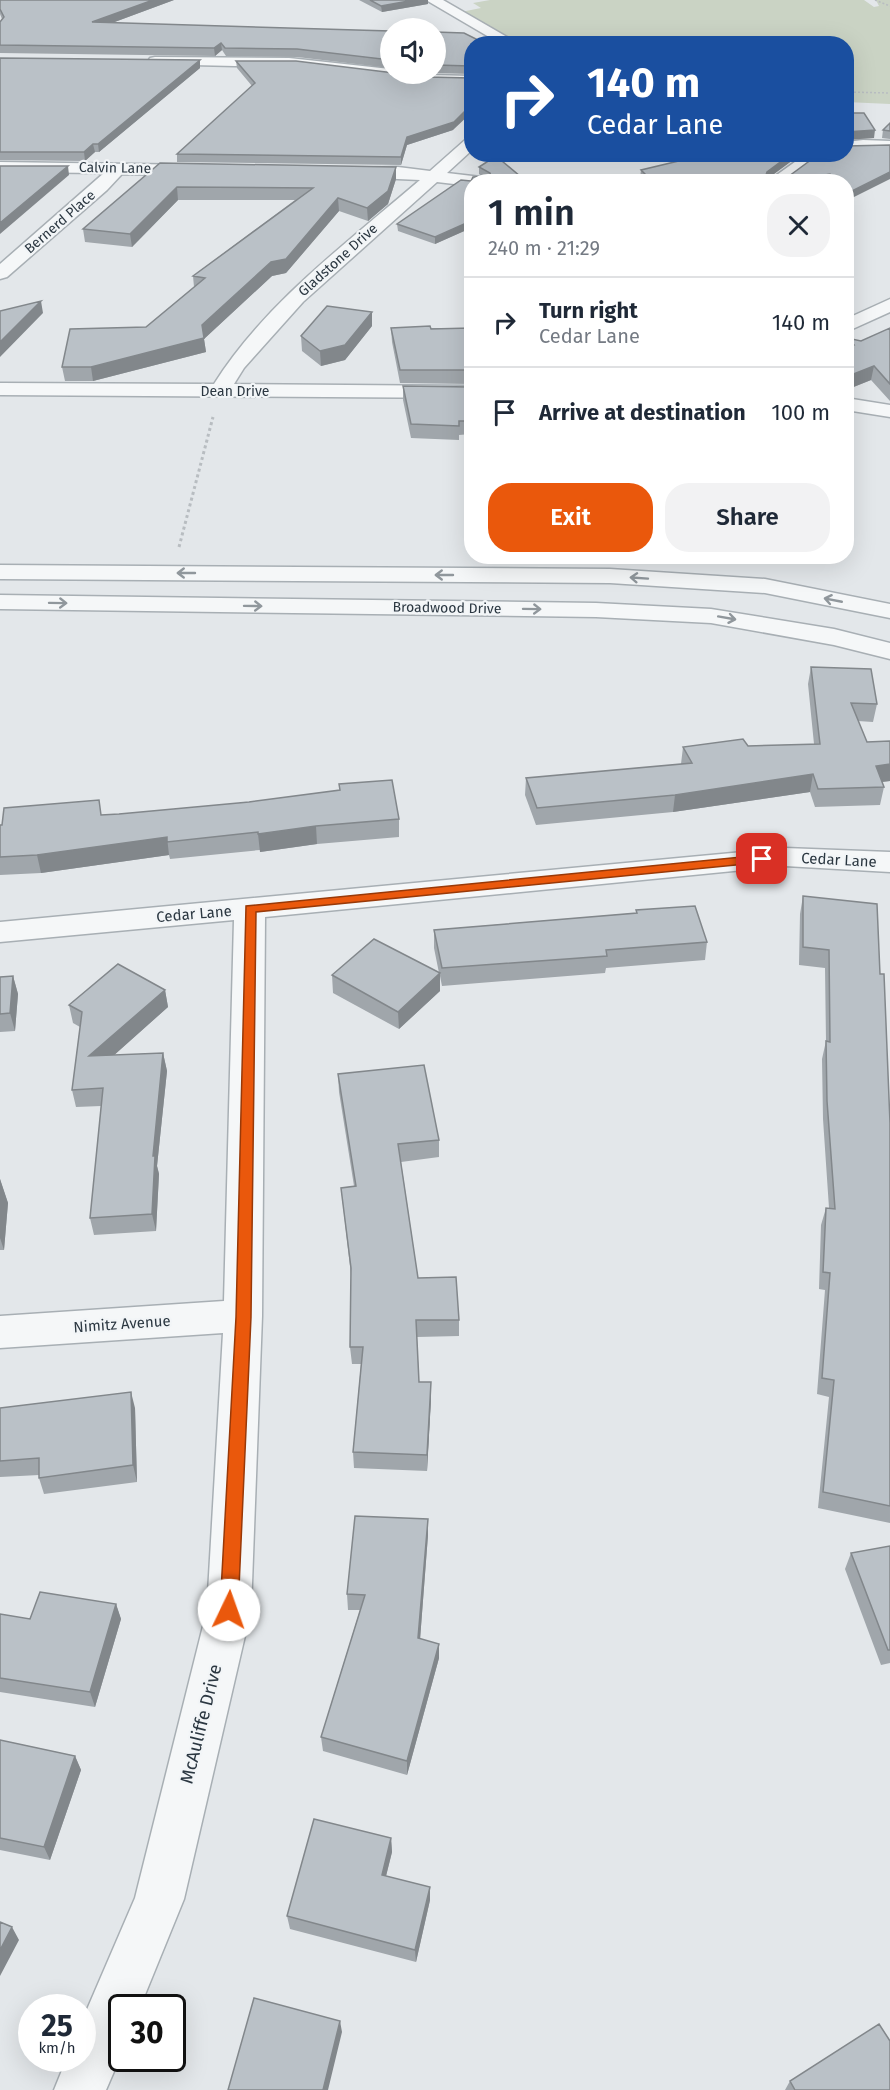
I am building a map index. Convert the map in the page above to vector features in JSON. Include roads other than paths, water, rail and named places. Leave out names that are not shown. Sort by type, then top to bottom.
[{"type":"street","points":[[433,0],[498,36]]},
{"type":"street","points":[[144,60],[315,64],[427,80],[464,80]]},
{"type":"street","points":[[854,146],[890,146]]},
{"type":"street","name":"Gladstone Drive","points":[[220,391],[236,365],[296,298],[464,150]]},
{"type":"street","points":[[788,174],[806,162]]},
{"type":"street","name":"Calvin Lane","points":[[0,167],[211,170]]},
{"type":"street","name":"Bernerd Place","points":[[0,273],[117,169]]},
{"type":"street","points":[[340,171],[398,172],[464,180]]},
{"type":"street","points":[[854,322],[890,305]]},
{"type":"street","name":"Dean Drive","points":[[0,389],[464,392]]},
{"type":"street","points":[[854,405],[890,411]]},
{"type":"street","points":[[0,572],[610,576],[765,586],[890,611]]},
{"type":"street","name":"Broadwood Drive","points":[[0,602],[596,610],[711,616],[834,637],[890,651]]},
{"type":"street","name":"Cedar Lane","points":[[0,932],[785,857],[890,862]]},
{"type":"street","name":"McAuliffe Drive","points":[[80,2090],[159,1899],[229,1610],[243,1317],[250,909]]},
{"type":"street","name":"Nimitz Avenue","points":[[0,1332],[243,1317]]}]
